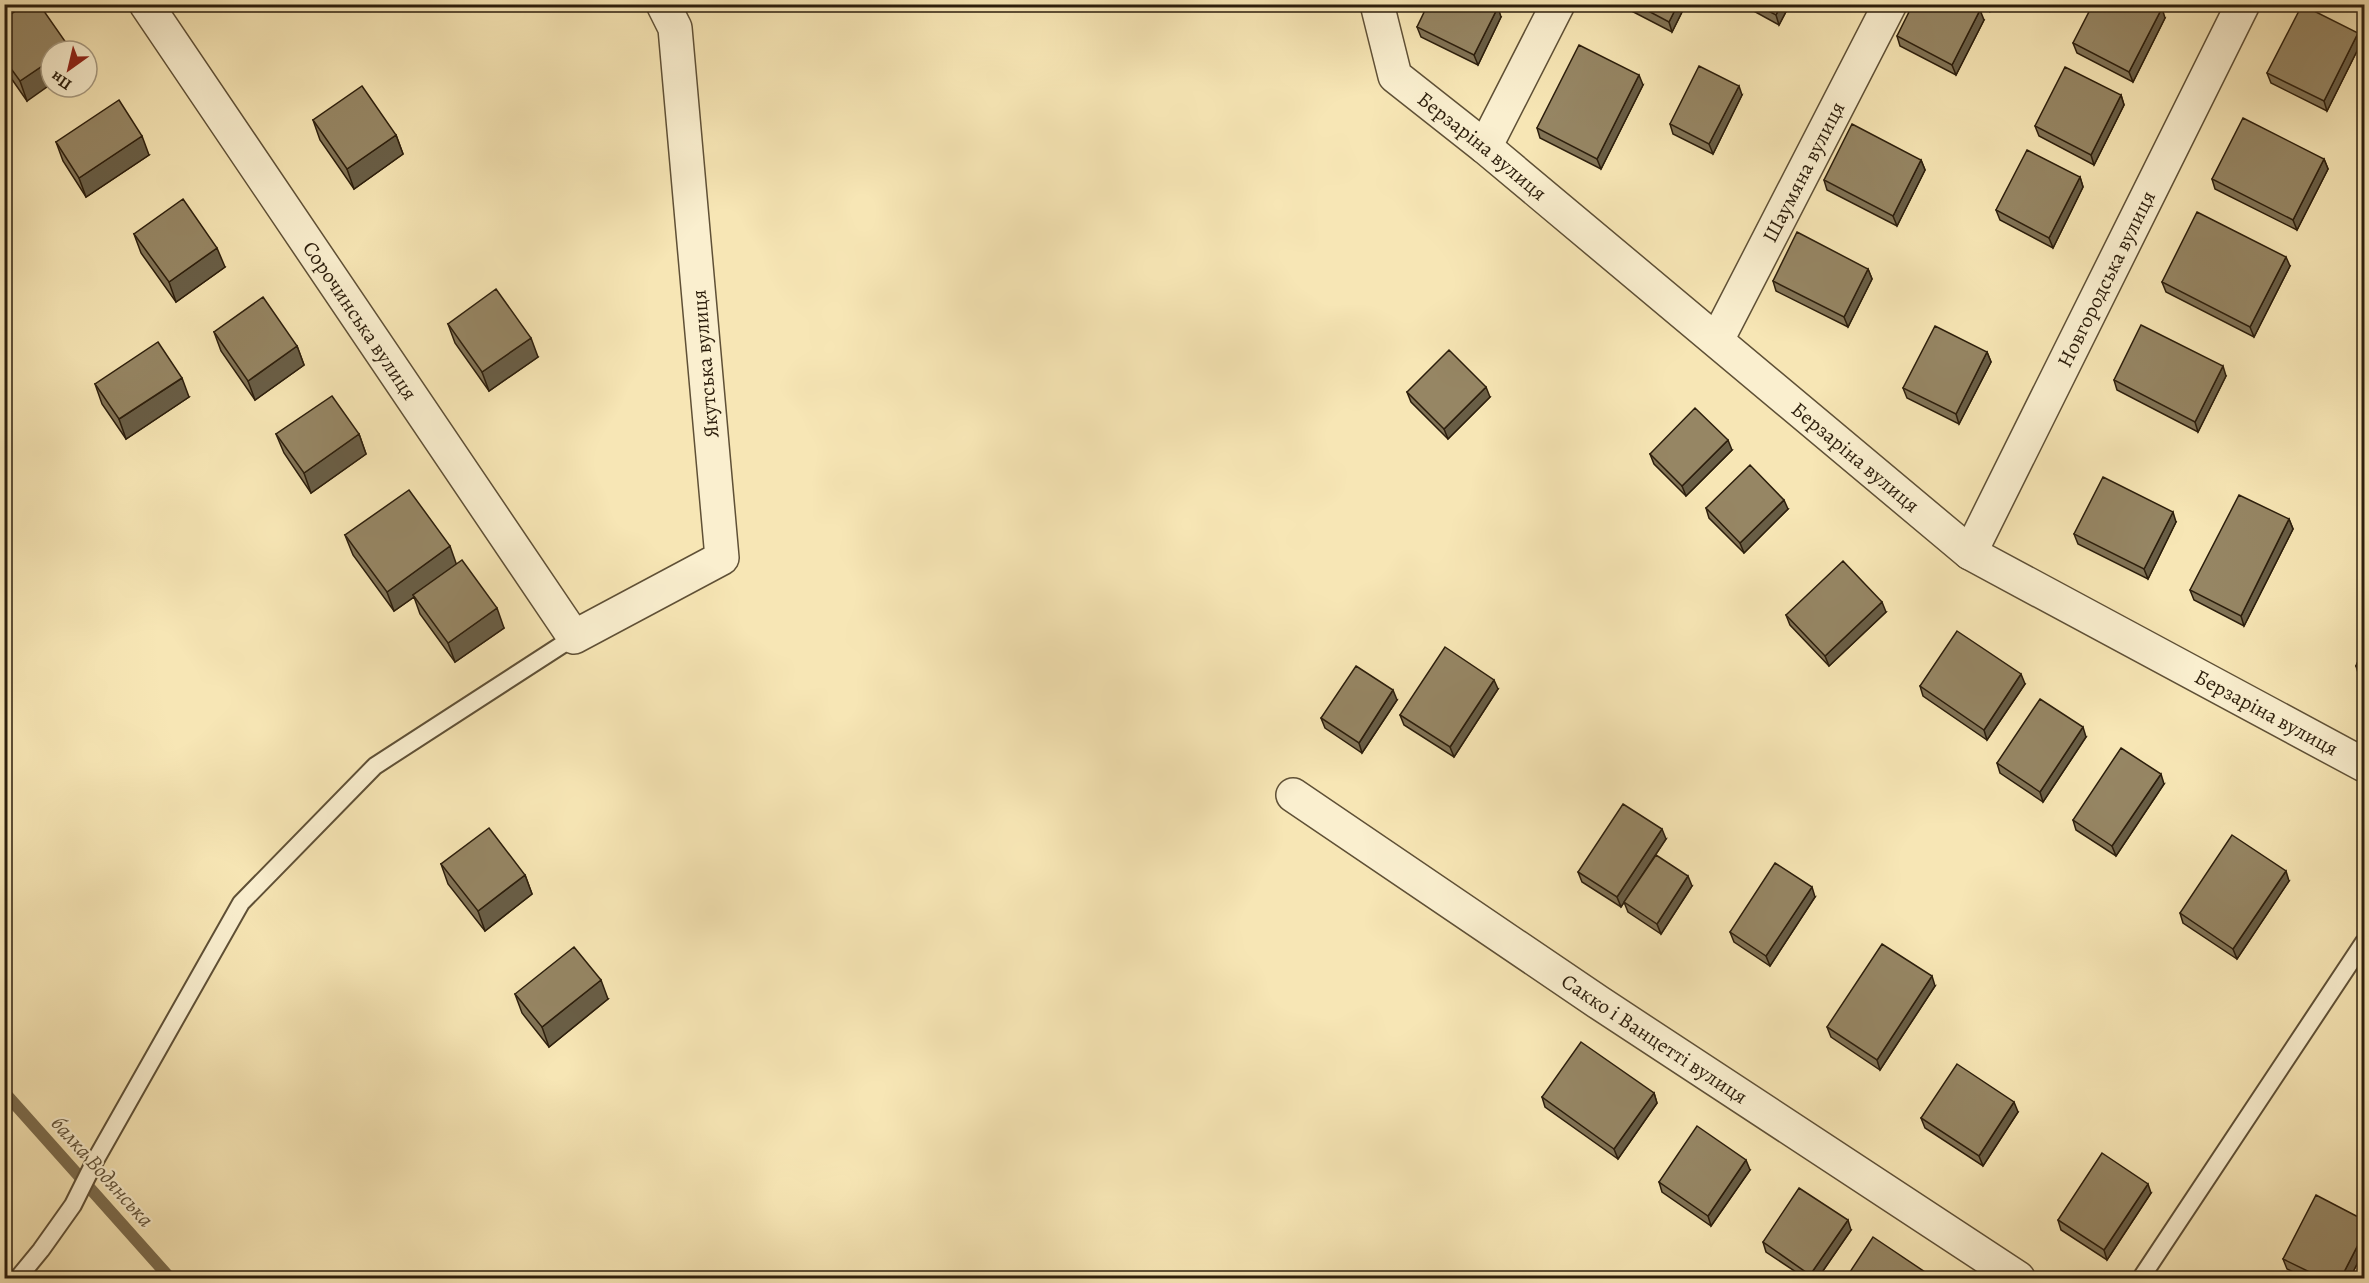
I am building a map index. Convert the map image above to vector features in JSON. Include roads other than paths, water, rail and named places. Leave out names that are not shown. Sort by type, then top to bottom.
[{"type":"street","name":"Сорочинська вулиця","points":[[146,4],[574,637]]},
{"type":"street","name":"Якутська вулиця","points":[[574,637],[722,558],[675,28],[663,4]]},
{"type":"street","name":"Берзаріна вулиця","points":[[1377,4],[1395,76],[1485,147],[1970,553],[2364,765]]},
{"type":"street","points":[[1485,147],[1558,4]]},
{"type":"street","name":"Шаумяна вулиця","points":[[1717,340],[1890,4]]},
{"type":"street","name":"Новгородська вулиця","points":[[1970,553],[2243,4]]},
{"type":"street","name":"Сакко і Ванцетті вулиця","points":[[1293,795],[1598,1002],[2018,1278]]},
{"type":"lane","points":[[18,1278],[73,1205],[96,1159],[241,903],[375,766],[574,637]]},
{"type":"lane","points":[[2141,1278],[2364,942]]},
{"type":"waterway","name":"балка Водянська","points":[[4,1092],[170,1278]]}]
